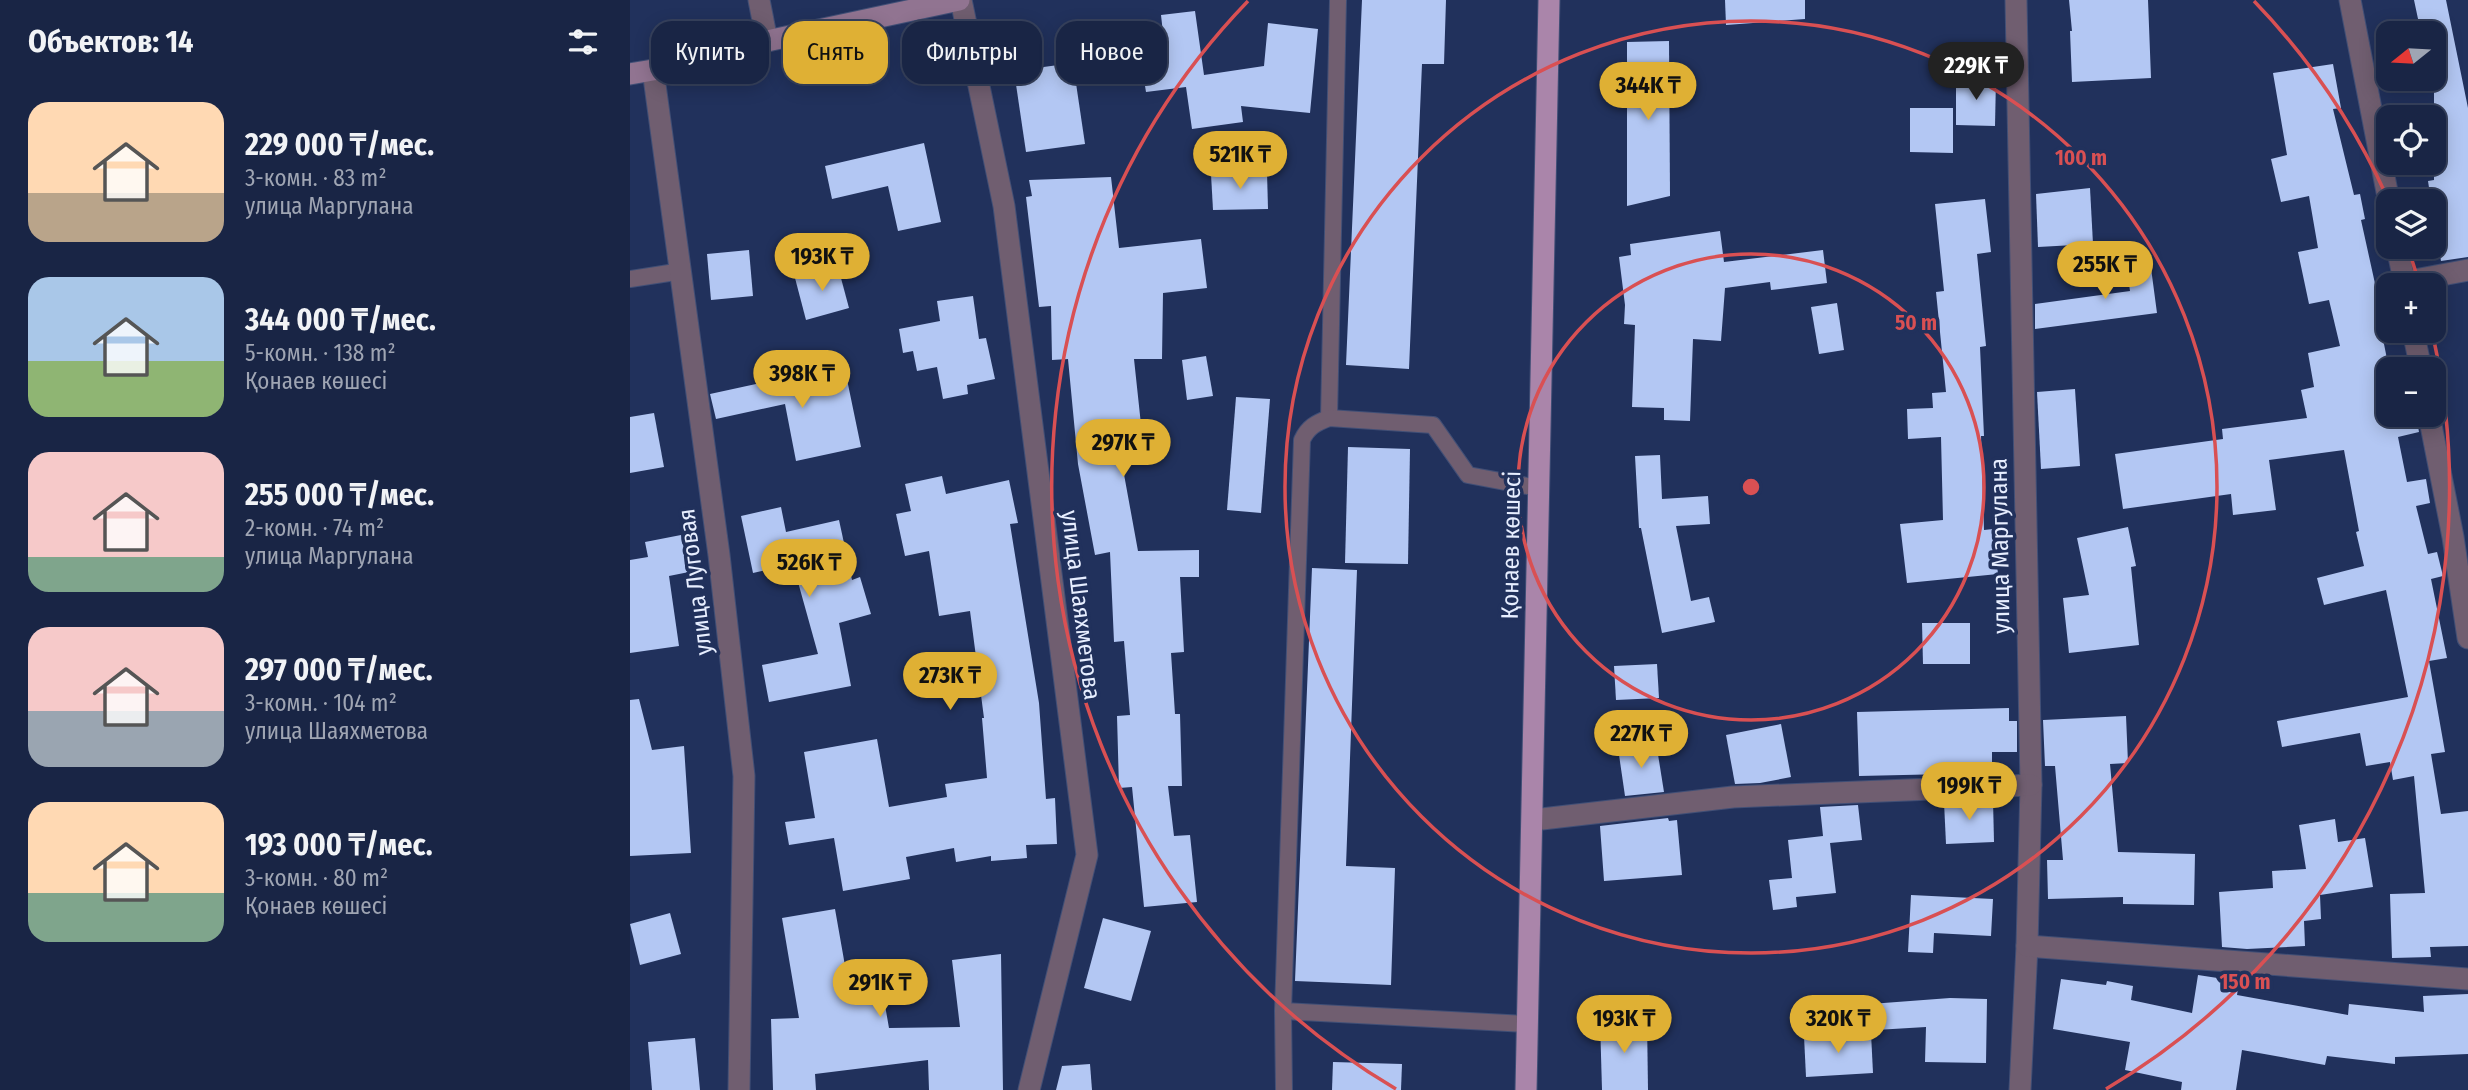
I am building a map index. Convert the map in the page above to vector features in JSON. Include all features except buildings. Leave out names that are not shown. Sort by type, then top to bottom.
[{"type":"main road","points":[[769,40],[960,0]]},
{"type":"main road","name":"Қонаев көшесі","points":[[1525,1090],[1549,0]]},
{"type":"main road","points":[[630,74],[651,70]]},
{"type":"street","points":[[759,0],[763,21]]},
{"type":"street","name":"улица Шаяхметова","points":[[960,0],[1004,206],[1087,855],[1029,1090]]},
{"type":"street","name":"улица Маргулана","points":[[2016,0],[2031,785],[2020,1090]]},
{"type":"street","points":[[2350,0],[2386,189]]},
{"type":"street","name":"улица Луговая","points":[[655,84],[719,555],[744,776],[739,1090]]},
{"type":"street","points":[[2446,275],[2468,270]]},
{"type":"street","points":[[2431,427],[2453,537],[2468,638]]},
{"type":"street","points":[[1533,820],[1732,797],[2031,785]]},
{"type":"street","points":[[2027,946],[2468,979]]},
{"type":"lane","points":[[1329,418],[1338,0]]},
{"type":"lane","points":[[630,279],[682,271]]},
{"type":"lane","points":[[1284,1090],[1283,1011],[1302,440],[1306,431],[1329,418],[1433,425],[1468,475],[1538,488]]},
{"type":"lane","points":[[1283,1011],[1527,1024]]}]
